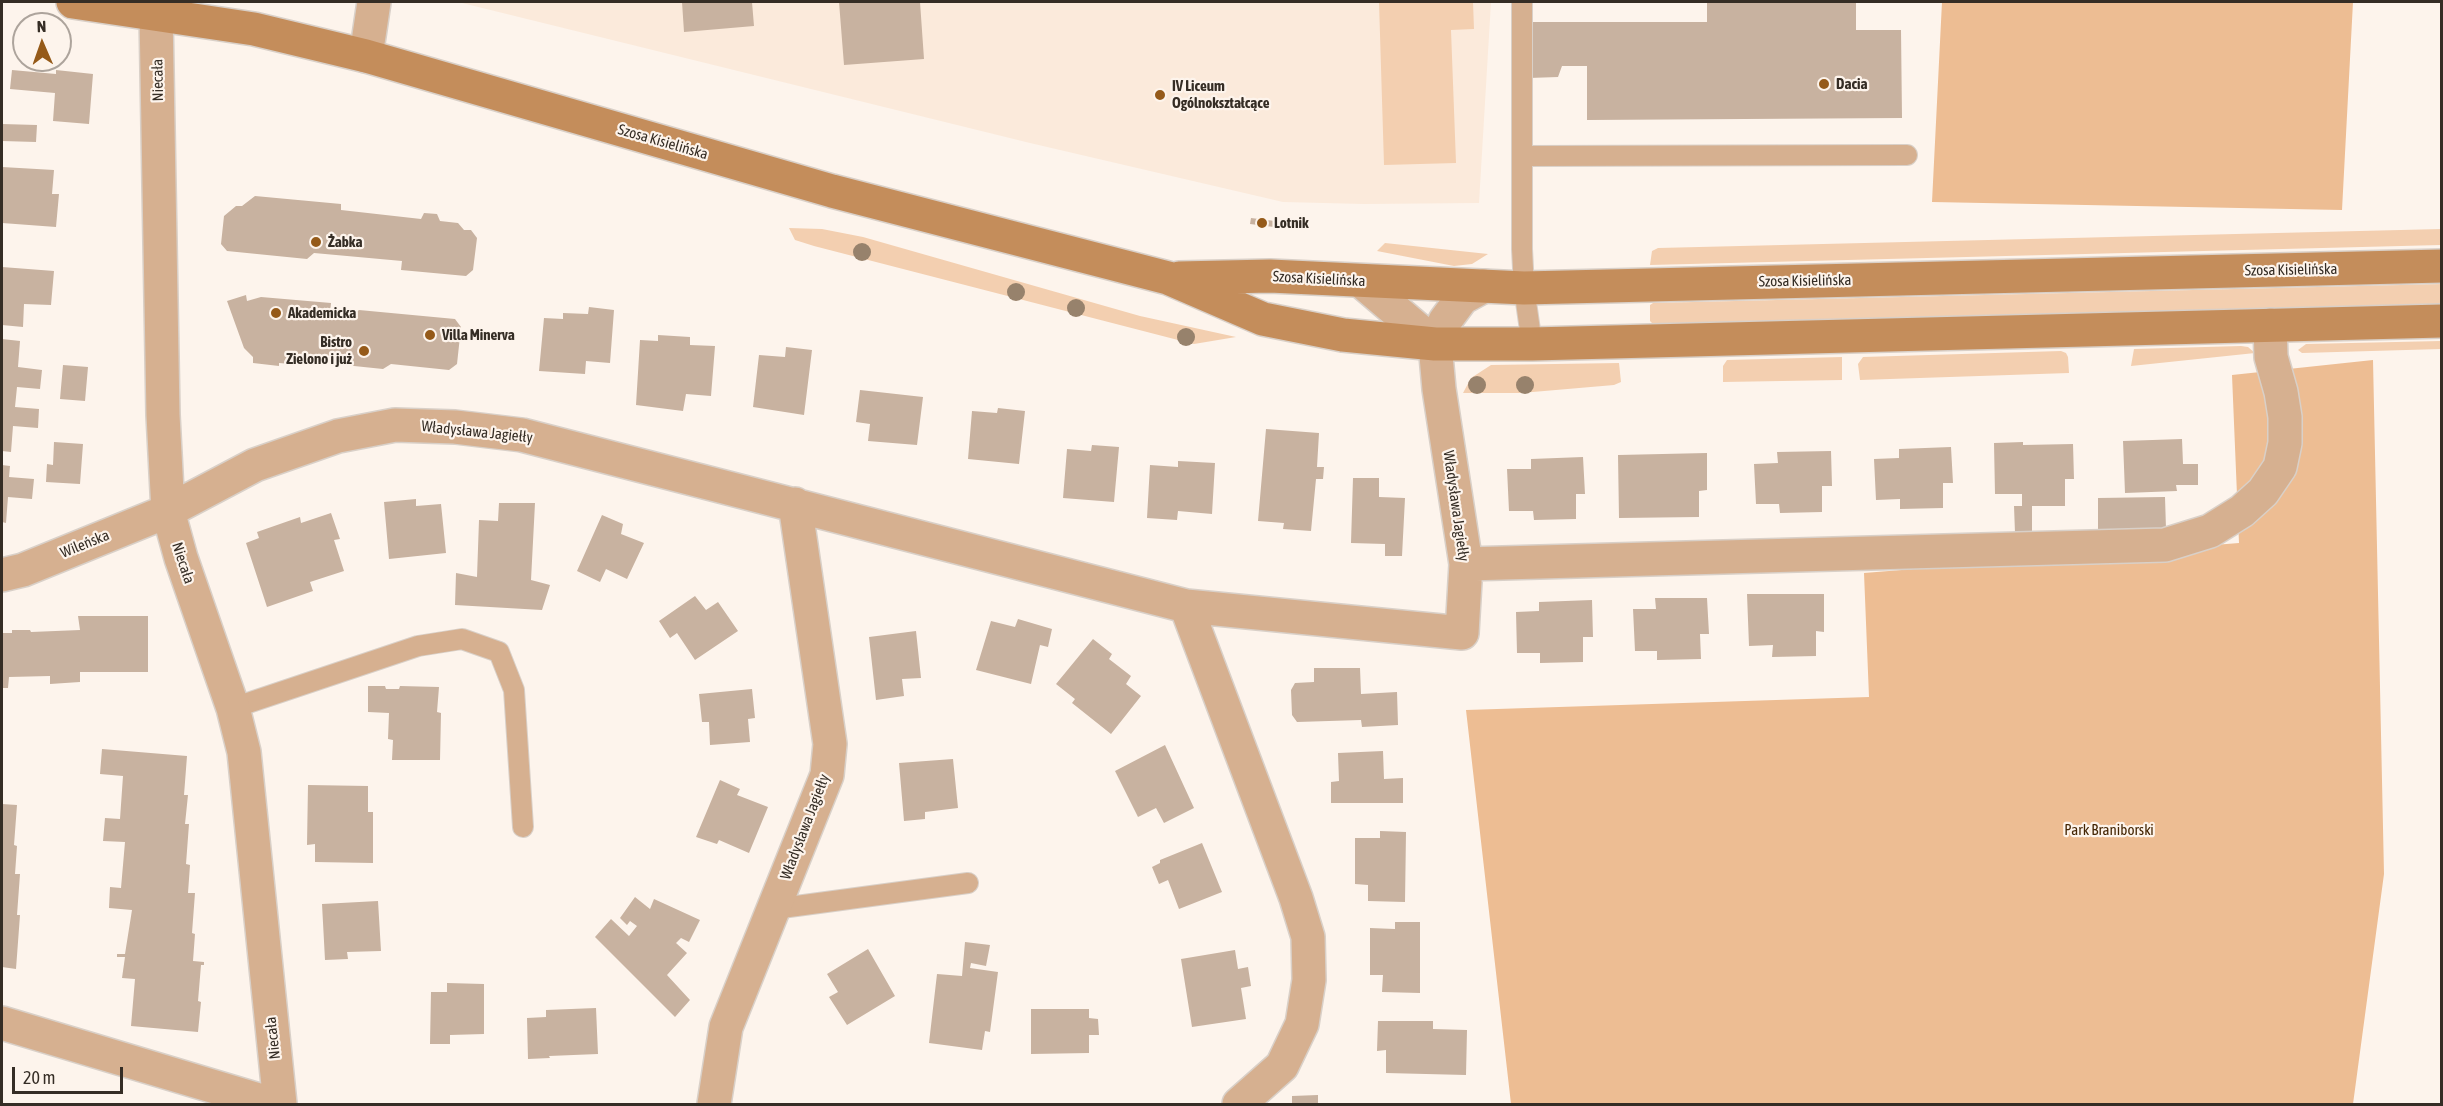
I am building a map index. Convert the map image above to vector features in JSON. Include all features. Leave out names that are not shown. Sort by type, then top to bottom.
[{"type":"street","name":"Szosa Kisielińska","points":[[74,2],[254,29],[366,56],[832,191],[1168,279],[1263,319],[1343,335],[1435,344],[1532,344],[2442,321]]},
{"type":"street","points":[[366,56],[374,2]]},
{"type":"street","name":"Niecała","points":[[156,13],[162,415],[168,511],[181,558],[233,708],[244,752],[280,1104]]},
{"type":"street","name":"Szosa Kisielińska","points":[[1168,279],[1270,276],[1524,288],[2442,266]]},
{"type":"street","points":[[1360,281],[1435,344],[1445,321],[1462,298],[1484,286]]},
{"type":"street","points":[[1466,564],[2165,545],[2210,531],[2242,511],[2263,492],[2280,467],[2285,443],[2285,417],[2271,357],[2270,325]]},
{"type":"street","name":"Władysława Jagiełły","points":[[168,511],[255,465],[338,436],[395,424],[455,427],[522,435],[1186,606],[1462,633],[1466,564],[1439,389],[1435,344]]},
{"type":"street","name":"Władysława Jagiełły","points":[[714,1104],[726,1027],[827,775],[830,744],[795,504]]},
{"type":"street","name":"Wileńska","points":[[2,574],[23,570],[168,511]]},
{"type":"street","points":[[1186,606],[1296,898],[1308,937],[1310,980],[1302,1024],[1282,1066],[1239,1104]]},
{"type":"street","points":[[2,1023],[272,1104]]},
{"type":"lane","points":[[1522,2],[1524,288],[1532,344]]},
{"type":"lane","points":[[1522,156],[1906,155]]},
{"type":"lane","points":[[233,708],[418,646],[462,639],[499,652],[514,690],[523,827]]},
{"type":"lane","points":[[774,909],[968,883]]},
{"type":"shaded area","name":"IV Liceum Ogólnokształcące","points":[[458,2],[1491,2],[1479,203],[1283,202],[1030,143]]},
{"type":"shaded area","points":[[1379,2],[1473,2],[1474,29],[1451,30],[1456,163],[1384,165]]},
{"type":"shaded area","points":[[789,228],[822,229],[863,237],[1140,316],[1236,337],[1194,344],[814,246],[795,240]]},
{"type":"shaded area","points":[[2442,229],[2441,245],[1650,265],[1652,251],[1658,248]]},
{"type":"shaded area","points":[[1385,243],[1488,254],[1472,264],[1454,266],[1377,251]]},
{"type":"shaded area","points":[[2442,284],[2441,304],[1685,324],[1653,324],[1650,321],[1650,305],[1653,303]]},
{"type":"shaded area","points":[[2441,341],[2441,349],[2302,353],[2298,350],[2306,344]]},
{"type":"shaded area","points":[[2248,347],[2255,353],[2131,366],[2134,349]]},
{"type":"shaded area","points":[[2061,351],[2068,357],[2069,373],[1860,380],[1858,364],[1863,357]]},
{"type":"shaded area","points":[[1842,357],[1842,380],[1723,382],[1723,366],[1727,360]]},
{"type":"shaded area","points":[[1619,363],[1621,382],[1614,385],[1521,393],[1463,393],[1471,378],[1491,365]]},
{"type":"green space","points":[[1942,2],[2353,2],[2342,210],[1932,202]]},
{"type":"green space","name":"Park Braniborski","points":[[2373,360],[2384,874],[2353,1104],[1511,1104],[1466,710],[1869,697],[1864,573],[2239,543],[2232,375]]},
{"type":"building","points":[[682,2],[752,2],[754,26],[684,32]]},
{"type":"building","points":[[839,2],[920,2],[924,59],[844,65]]},
{"type":"building","points":[[1707,2],[1856,2],[1856,30],[1901,30],[1902,118],[1587,120],[1587,66],[1562,66],[1558,77],[1529,78],[1529,22],[1707,22]]},
{"type":"building","points":[[12,70],[12,72],[93,74],[89,124],[53,121],[55,93],[10,89]]},
{"type":"building","points":[[2,124],[37,125],[36,142],[2,141]]},
{"type":"building","points":[[2,167],[54,170],[52,194],[59,194],[56,227],[2,223]]},
{"type":"building","points":[[255,196],[341,204],[341,210],[421,219],[424,213],[437,214],[440,221],[458,223],[464,230],[471,230],[477,238],[473,270],[466,276],[401,270],[402,261],[314,253],[307,259],[227,251],[221,244],[224,216],[236,206],[242,206]]},
{"type":"building","points":[[1251,218],[1275,221],[1274,227],[1250,224]]},
{"type":"building","points":[[2,267],[54,271],[51,305],[24,304],[23,327],[2,325]]},
{"type":"building","points":[[246,295],[247,301],[261,297],[331,303],[330,313],[352,316],[359,310],[455,319],[461,327],[457,364],[449,370],[391,364],[383,369],[325,363],[325,365],[302,363],[302,365],[279,363],[279,366],[253,363],[253,357],[244,348],[227,301]]},
{"type":"building","points":[[589,307],[614,310],[610,363],[586,361],[585,374],[539,371],[544,318],[563,319],[563,313],[588,314]]},
{"type":"building","points":[[658,335],[690,337],[690,345],[715,346],[711,396],[686,394],[683,411],[636,405],[640,340],[658,341]]},
{"type":"building","points":[[2,339],[20,341],[18,367],[42,370],[40,389],[17,387],[15,407],[39,409],[38,428],[13,426],[11,452],[2,451]]},
{"type":"building","points":[[786,347],[812,350],[804,415],[753,407],[759,355],[785,357]]},
{"type":"building","points":[[63,365],[88,367],[85,401],[60,399]]},
{"type":"building","points":[[860,390],[923,397],[917,445],[868,441],[870,424],[856,422]]},
{"type":"building","points":[[998,408],[1025,411],[1019,464],[968,459],[972,411],[997,413]]},
{"type":"building","points":[[1266,429],[1319,433],[1317,467],[1324,467],[1323,479],[1316,479],[1311,531],[1283,529],[1284,523],[1258,521]]},
{"type":"building","points":[[2182,439],[2183,464],[2198,464],[2198,485],[2176,485],[2177,491],[2125,493],[2123,441]]},
{"type":"building","points":[[54,442],[83,444],[80,484],[46,482],[47,464],[53,465]]},
{"type":"building","points":[[2023,442],[2023,445],[2073,444],[2074,479],[2065,479],[2065,506],[2032,506],[2032,532],[2015,533],[2014,506],[2022,506],[2022,494],[1995,494],[1994,443]]},
{"type":"building","points":[[1092,445],[1119,447],[1114,502],[1063,498],[1067,449],[1091,451]]},
{"type":"building","points":[[1951,447],[1953,483],[1943,483],[1943,508],[1900,509],[1900,499],[1876,500],[1874,459],[1899,458],[1899,449]]},
{"type":"building","points":[[1831,451],[1832,486],[1822,486],[1822,512],[1780,513],[1779,504],[1756,504],[1754,464],[1778,463],[1777,452]]},
{"type":"building","points":[[1707,453],[1707,490],[1699,491],[1699,517],[1619,518],[1618,455]]},
{"type":"building","points":[[1583,457],[1585,494],[1576,494],[1576,519],[1534,520],[1533,511],[1509,511],[1507,469],[1531,469],[1531,459]]},
{"type":"building","points":[[1178,461],[1215,463],[1212,514],[1178,511],[1177,520],[1147,518],[1150,465],[1178,467]]},
{"type":"building","points":[[2,465],[10,466],[9,477],[34,479],[32,499],[8,497],[6,523],[2,522]]},
{"type":"building","points":[[1353,478],[1379,478],[1379,497],[1405,498],[1402,556],[1385,556],[1385,544],[1351,543]]},
{"type":"building","points":[[2165,497],[2166,529],[2098,530],[2098,498]]},
{"type":"building","points":[[416,499],[416,506],[441,504],[446,553],[389,559],[384,502]]},
{"type":"building","points":[[499,503],[535,503],[531,580],[550,585],[542,610],[455,605],[456,573],[477,577],[479,520],[498,521]]},
{"type":"building","points":[[331,513],[340,539],[334,540],[344,571],[310,582],[313,591],[267,607],[246,543],[259,538],[257,532],[300,517],[301,523]]},
{"type":"building","points":[[602,515],[623,524],[621,534],[644,543],[627,579],[606,569],[600,582],[577,571]]},
{"type":"building","points":[[1747,594],[1824,594],[1824,632],[1816,631],[1816,656],[1772,657],[1773,645],[1749,646]]},
{"type":"building","points":[[695,596],[706,610],[718,602],[738,631],[695,660],[677,633],[670,638],[659,621]]},
{"type":"building","points":[[1655,598],[1707,598],[1709,634],[1700,634],[1701,659],[1657,660],[1657,651],[1635,651],[1633,609],[1656,609]]},
{"type":"building","points":[[1592,600],[1593,637],[1583,637],[1583,662],[1540,663],[1540,653],[1517,653],[1516,612],[1539,611],[1539,602]]},
{"type":"building","points":[[78,616],[148,616],[148,672],[80,672],[80,682],[50,684],[50,676],[9,677],[8,688],[2,688],[2,633],[12,633],[12,630],[30,630],[31,632],[80,630]]},
{"type":"building","points":[[1018,619],[1052,629],[1048,647],[1040,645],[1031,684],[976,670],[991,621],[1015,627]]},
{"type":"building","points":[[916,631],[921,678],[902,679],[904,696],[876,700],[869,637]]},
{"type":"building","points":[[1093,639],[1112,654],[1109,659],[1131,676],[1126,684],[1141,696],[1111,734],[1072,703],[1075,699],[1056,684]]},
{"type":"building","points":[[1314,668],[1360,668],[1361,694],[1397,692],[1398,725],[1362,727],[1361,720],[1297,722],[1292,715],[1291,690],[1295,683],[1314,682]]},
{"type":"building","points":[[368,686],[385,686],[386,689],[399,689],[400,686],[439,687],[437,712],[441,713],[440,760],[392,760],[393,740],[388,739],[389,713],[368,712]]},
{"type":"building","points":[[752,689],[755,718],[748,719],[750,742],[710,745],[709,722],[702,722],[699,694]]},
{"type":"building","points":[[1165,745],[1194,808],[1164,823],[1156,808],[1138,817],[1115,771]]},
{"type":"building","points":[[102,749],[187,756],[184,795],[188,795],[185,824],[189,824],[186,864],[190,865],[188,893],[195,893],[192,933],[195,934],[193,961],[204,962],[204,965],[201,965],[198,1032],[131,1026],[135,979],[122,978],[125,957],[117,957],[117,954],[125,954],[132,910],[109,908],[110,887],[121,888],[125,842],[103,841],[105,818],[120,819],[123,776],[100,774]]},
{"type":"building","points":[[1383,751],[1384,779],[1403,778],[1403,803],[1331,803],[1331,782],[1339,781],[1338,753]]},
{"type":"building","points":[[953,759],[958,808],[925,812],[925,819],[904,821],[899,763]]},
{"type":"building","points":[[720,780],[740,789],[737,795],[768,807],[749,853],[719,840],[717,844],[696,837]]},
{"type":"building","points":[[308,785],[368,786],[368,812],[373,812],[373,863],[315,862],[315,844],[307,845]]},
{"type":"building","points":[[2,804],[17,805],[14,845],[17,846],[15,874],[20,874],[17,915],[20,915],[16,969],[2,967]]},
{"type":"building","points":[[1380,831],[1406,832],[1405,902],[1368,901],[1368,885],[1355,884],[1355,838],[1380,838]]},
{"type":"building","points":[[1202,843],[1222,892],[1179,909],[1168,880],[1159,884],[1152,867],[1160,863],[1160,860]]},
{"type":"building","points":[[635,897],[650,909],[654,899],[700,920],[689,942],[681,938],[676,943],[687,953],[667,975],[690,1000],[675,1017],[595,937],[611,919],[629,936],[637,926],[630,921],[627,925],[620,918]]},
{"type":"building","points":[[378,901],[381,951],[347,952],[348,959],[325,960],[322,904]]},
{"type":"building","points":[[1395,922],[1420,922],[1420,993],[1382,992],[1383,975],[1370,975],[1370,928],[1395,929]]},
{"type":"building","points":[[965,942],[990,945],[986,966],[971,963],[970,968],[998,972],[990,1032],[985,1031],[982,1050],[929,1043],[937,974],[962,976]]},
{"type":"building","points":[[868,949],[895,996],[847,1025],[829,997],[838,992],[827,974]]},
{"type":"building","points":[[1235,950],[1238,969],[1248,967],[1251,986],[1241,988],[1246,1019],[1192,1027],[1181,959]]},
{"type":"building","points":[[447,983],[484,984],[484,1034],[450,1035],[450,1044],[430,1044],[431,992],[447,992]]},
{"type":"building","points":[[596,1008],[598,1054],[528,1059],[527,1018],[546,1017],[546,1010]]},
{"type":"building","points":[[1031,1009],[1089,1009],[1089,1018],[1098,1019],[1099,1035],[1089,1035],[1089,1053],[1031,1054]]},
{"type":"building","points":[[1378,1021],[1433,1021],[1433,1029],[1467,1030],[1466,1075],[1386,1073],[1386,1050],[1377,1051]]},
{"type":"building","points":[[1318,1095],[1318,1104],[1292,1104],[1292,1096]]},
{"type":"place","name":"Dacia","points":[[1824,84]]},
{"type":"place","name":"IV Liceum Ogólnokształcące","points":[[1160,95]]},
{"type":"place","name":"Lotnik","points":[[1262,223]]},
{"type":"place","name":"Żabka","points":[[316,242]]},
{"type":"place","name":"Akademicka","points":[[276,313]]},
{"type":"place","name":"Villa Minerva","points":[[430,335]]},
{"type":"place","name":"Bistro Zielono i już","points":[[364,351]]}]
